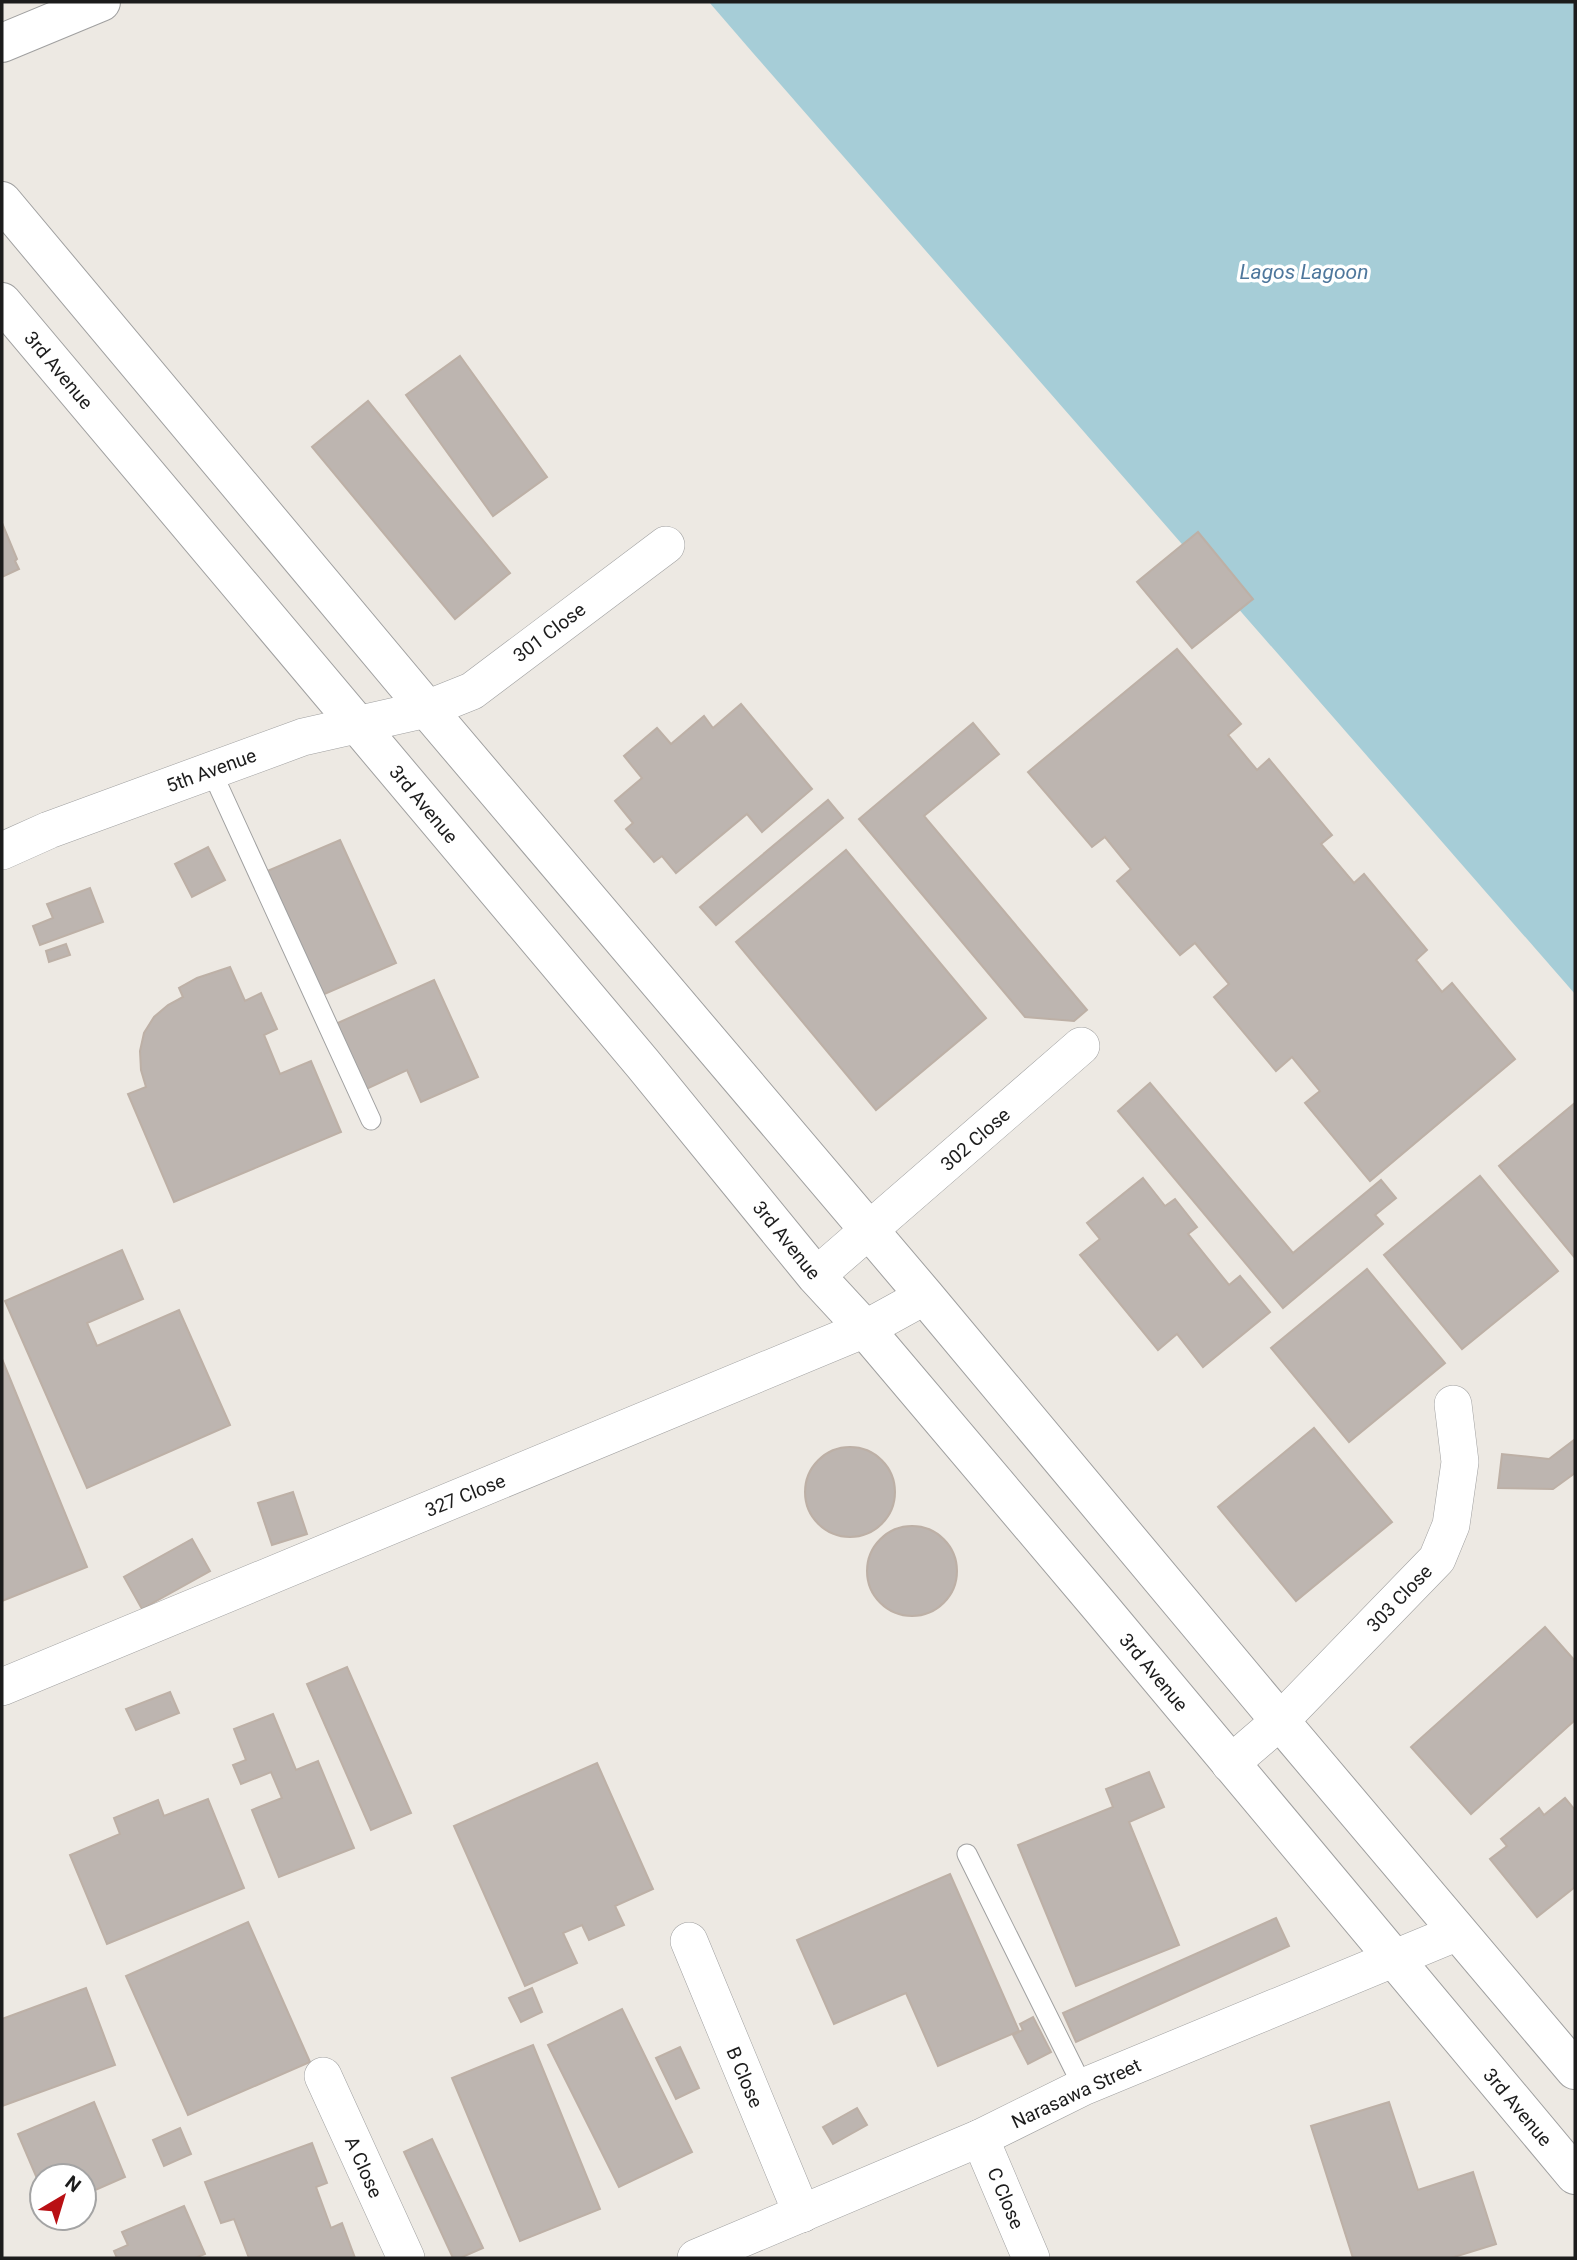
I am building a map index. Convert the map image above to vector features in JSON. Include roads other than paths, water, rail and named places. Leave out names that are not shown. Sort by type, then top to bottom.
[{"type":"street","points":[[2,40],[34,2]]},
{"type":"street","points":[[2,40],[102,2]]},
{"type":"street","points":[[2,201],[1575,2070]]},
{"type":"street","name":"3rd Avenue","points":[[2,302],[643,1064],[816,1276],[865,1329],[1575,2175]]},
{"type":"street","name":"301 Close","points":[[427,709],[472,691],[666,545]]},
{"type":"street","name":"5th Avenue","points":[[2,851],[50,830],[303,737],[427,709]]},
{"type":"street","name":"302 Close","points":[[816,1276],[1081,1046]]},
{"type":"street","name":"327 Close","points":[[2,1687],[865,1329],[925,1296]]},
{"type":"street","name":"303 Close","points":[[1230,1765],[1280,1721],[1437,1559],[1451,1525],[1460,1462],[1453,1404]]},
{"type":"street","name":"Narasawa Street","points":[[696,2258],[980,2138],[1083,2087],[1458,1932]]},
{"type":"street","name":"B Close","points":[[689,1941],[802,2214]]},
{"type":"street","name":"A Close","points":[[323,2076],[406,2258]]},
{"type":"street","name":"C Close","points":[[980,2138],[1031,2258]]},
{"type":"lane","points":[[211,771],[371,1120]]},
{"type":"lane","points":[[967,1854],[1083,2087]]},
{"type":"water","name":"Lagos Lagoon","points":[[709,2],[1575,2],[1575,994],[753,53]]}]
